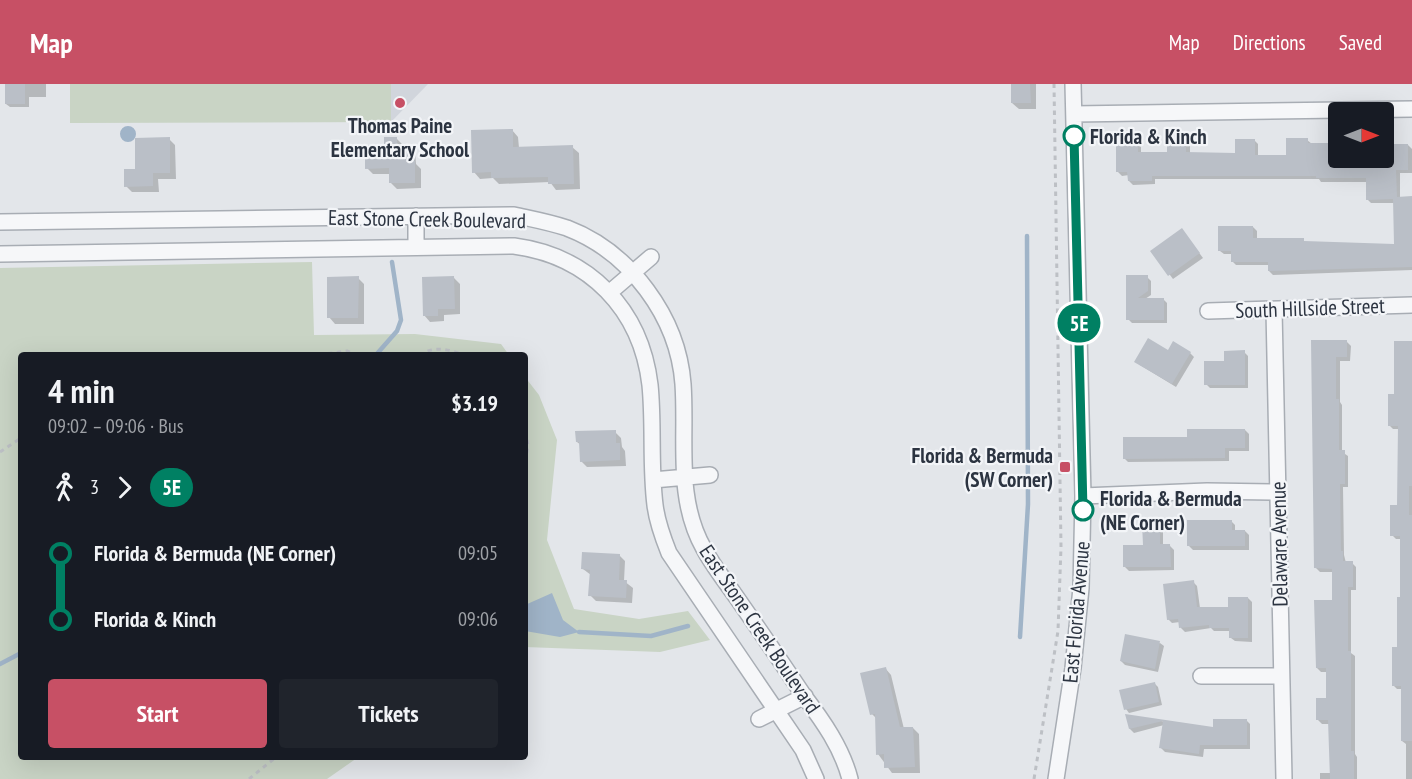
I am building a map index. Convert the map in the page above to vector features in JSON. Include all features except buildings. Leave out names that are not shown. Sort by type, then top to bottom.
[{"type":"street","name":"East Florida Avenue","points":[[1056,779],[1073,668],[1080,600],[1083,496],[1073,84]]},
{"type":"street","points":[[1074,114],[1412,109]]},
{"type":"street","name":"East Stone Creek Boulevard","points":[[0,222],[514,215],[568,229],[596,243],[632,273],[658,306],[673,339],[683,384],[684,477],[689,514],[704,550],[824,723],[841,755],[850,779]]},
{"type":"street","points":[[416,216],[416,247]]},
{"type":"street","name":"East Stone Creek Boulevard","points":[[0,254],[489,245],[532,249],[574,264],[598,281],[609,293],[629,321],[640,343],[647,365],[650,387],[655,506],[669,553],[708,613],[777,710],[803,750],[816,779]]},
{"type":"street","points":[[609,293],[651,257]]},
{"type":"street","name":"South Hillside Street","points":[[1208,311],[1412,305]]},
{"type":"street","name":"Delaware Avenue","points":[[1274,310],[1284,779]]},
{"type":"street","points":[[653,480],[710,475]]},
{"type":"street","points":[[1083,496],[1207,491],[1277,492]]},
{"type":"street","points":[[1201,676],[1281,676]]},
{"type":"street","points":[[759,719],[805,696]]},
{"type":"path","points":[[1034,779],[1058,631],[1061,547],[1054,84]]},
{"type":"path","points":[[424,352],[435,348],[456,352]]},
{"type":"path","points":[[0,452],[18,440]]},
{"type":"path","points":[[249,779],[273,760]]},
{"type":"shaded area","name":"Thomas Paine Elementary School","points":[[391,84],[428,84],[391,122]]},
{"type":"green space","points":[[70,84],[391,84],[391,122],[70,123]]},
{"type":"green space","points":[[312,262],[314,335],[415,334],[501,344],[507,352],[18,352],[18,760],[354,760],[327,779],[0,779],[0,268]]},
{"type":"green space","points":[[528,381],[539,395],[557,440],[547,540],[574,609],[639,619],[688,611],[710,640],[660,652],[528,647]]},
{"type":"water","points":[[125,126],[131,126],[136,134],[134,140],[125,142],[120,137],[120,131]]},
{"type":"water","points":[[552,593],[563,620],[579,632],[560,637],[528,632],[528,604]]},
{"type":"waterway","points":[[1020,637],[1028,504],[1027,236]]},
{"type":"waterway","points":[[379,352],[397,331],[401,320],[392,262]]},
{"type":"waterway","points":[[579,632],[651,636],[688,626]]},
{"type":"waterway","points":[[0,664],[18,655]]},
{"type":"bus line","name":"5E","points":[[1074,136],[1083,510]]},
{"type":"place","name":"Thomas Paine Elementary School","points":[[400,103]]},
{"type":"place","name":"Florida & Kinch","points":[[1074,136]]},
{"type":"place","name":"Florida & Bermuda (SW Corner)","points":[[1065,467]]},
{"type":"place","name":"Florida & Bermuda (NE Corner)","points":[[1083,510]]}]
